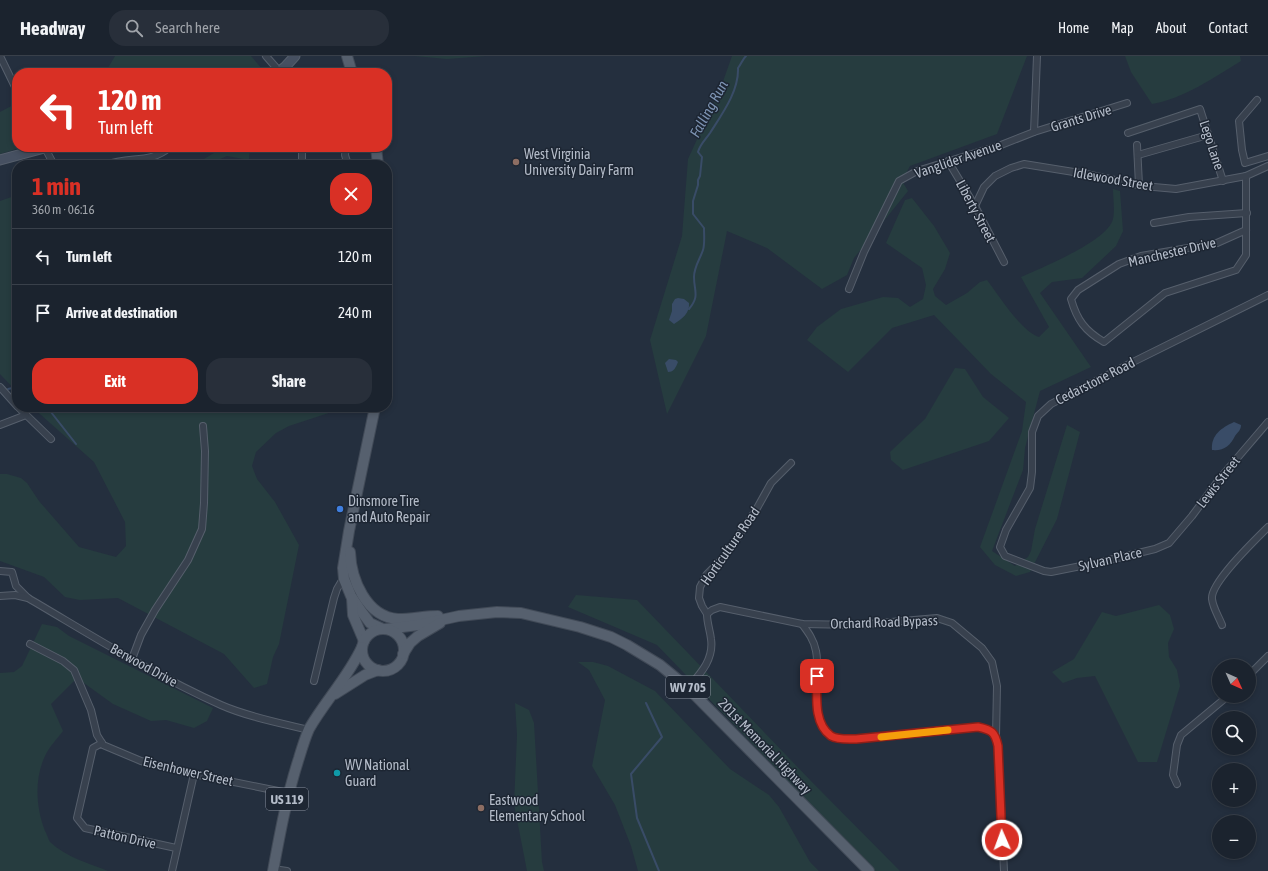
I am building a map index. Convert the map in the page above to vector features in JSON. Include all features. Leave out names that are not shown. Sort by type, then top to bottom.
[{"type":"main road","points":[[347,56],[351,68]]},
{"type":"main road","points":[[351,596],[353,615],[363,644],[364,658],[366,662],[378,670],[386,670],[396,666],[403,654],[401,641],[392,631],[370,623],[351,596],[344,578],[343,568],[349,531],[374,412]]},
{"type":"main road","points":[[349,531],[352,570],[356,583],[363,596],[377,611],[391,618],[398,619],[428,616],[448,617]]},
{"type":"main road","name":"201st Memorial Highway","points":[[384,629],[418,625],[448,617],[497,612],[521,613],[580,627],[611,637],[637,650],[660,665],[688,688],[869,871]]},
{"type":"main road","name":"201st Memorial Highway","points":[[403,654],[410,643],[418,636],[448,617]]},
{"type":"main road","points":[[363,644],[367,636],[373,632],[384,629]]},
{"type":"main road","name":"US 119","points":[[273,870],[288,793],[309,730],[318,714],[333,695],[355,661],[363,644]]},
{"type":"main road","name":"US 119","points":[[333,695],[365,675],[378,670]]},
{"type":"street","points":[[266,56],[274,68]]},
{"type":"street","points":[[283,68],[295,56]]},
{"type":"street","points":[[1034,132],[1037,56]]},
{"type":"street","points":[[2,57],[12,81]]},
{"type":"street","points":[[1257,100],[1239,121],[1242,150],[1245,163],[1268,156]]},
{"type":"street","name":"Grants Drive","points":[[1034,132],[1127,103]]},
{"type":"street","name":"Lego Lane","points":[[1128,133],[1200,109],[1223,181]]},
{"type":"street","name":"Vanglider Avenue","points":[[849,289],[864,252],[899,182],[917,172],[1034,132]]},
{"type":"street","points":[[1138,154],[1208,135]]},
{"type":"street","points":[[1137,145],[1138,185]]},
{"type":"street","points":[[0,160],[31,152]]},
{"type":"street","points":[[122,160],[152,158],[164,152]]},
{"type":"street","name":"Liberty Street","points":[[948,161],[975,206],[1004,262]]},
{"type":"street","name":"Idlewood Street","points":[[975,206],[984,187],[995,176],[1011,168],[1024,164],[1086,174],[1138,185],[1176,189],[1246,176],[1268,166]]},
{"type":"street","name":"Manchester Drive","points":[[1246,176],[1247,213],[1246,255],[1236,270],[1165,293],[1104,342],[1091,334],[1075,314],[1071,299],[1078,290],[1119,264],[1141,256],[1217,243],[1246,230]]},
{"type":"street","points":[[1154,223],[1189,217],[1247,213]]},
{"type":"street","name":"Cedarstone Road","points":[[1051,572],[1044,572],[1005,556],[1000,547],[1006,530],[1030,488],[1032,472],[1032,432],[1038,416],[1051,404],[1268,295]]},
{"type":"street","points":[[0,387],[12,400]]},
{"type":"street","points":[[23,412],[51,439]]},
{"type":"street","points":[[0,425],[26,415]]},
{"type":"street","name":"Lewis Street","points":[[1169,543],[1192,516],[1221,477],[1268,422]]},
{"type":"street","points":[[132,660],[141,635],[155,610],[188,560],[202,529],[205,451],[202,426]]},
{"type":"street","name":"Horticulture Road","points":[[707,614],[702,606],[700,587],[707,574],[724,557],[756,510],[770,483],[791,463]]},
{"type":"street","points":[[1222,625],[1212,598],[1214,590],[1222,576],[1268,527]]},
{"type":"street","name":"Sylvan Place","points":[[1051,572],[1155,549],[1169,543]]},
{"type":"street","name":"Berwood Drive","points":[[0,571],[12,572],[16,586],[28,598],[132,660],[223,705],[261,718],[309,730]]},
{"type":"street","points":[[314,681],[334,598],[337,589],[344,578]]},
{"type":"street","points":[[0,596],[28,598]]},
{"type":"street","name":"Orchard Road Bypass","points":[[707,614],[720,607],[802,624],[857,625],[937,618],[952,623],[982,648],[992,662],[996,686],[996,736],[998,746],[1004,871]]},
{"type":"street","points":[[688,688],[707,664],[712,651],[707,614]]},
{"type":"street","points":[[802,624],[812,637],[816,651],[818,715],[821,723],[831,736],[846,740],[978,727],[989,730],[996,736]]},
{"type":"street","points":[[30,644],[62,661],[74,670],[91,710],[97,735],[102,743]]},
{"type":"street","points":[[1256,668],[1268,656]]},
{"type":"street","points":[[1177,784],[1173,775],[1177,746],[1181,735],[1220,703]]},
{"type":"street","name":"Patton Drive","points":[[102,743],[93,748],[77,818],[85,828],[176,848]]},
{"type":"street","name":"Eisenhower Street","points":[[102,743],[103,745],[141,761],[194,774],[288,793]]},
{"type":"street","points":[[172,871],[194,774]]},
{"type":"street","points":[[273,870],[287,871]]},
{"type":"green space","points":[[115,56],[251,56],[261,68],[108,68]]},
{"type":"green space","points":[[414,56],[486,56],[447,59]]},
{"type":"green space","points":[[732,56],[1027,56],[997,134],[910,166],[902,181],[908,191],[854,258],[847,275],[822,289],[767,248],[727,231],[706,336],[667,414],[650,340],[682,236],[688,159],[721,87]]},
{"type":"green space","points":[[1125,56],[1240,56],[1241,61],[1187,92],[1152,104],[1131,72]]},
{"type":"green space","points":[[12,106],[12,150],[0,154],[0,112]]},
{"type":"green space","points":[[216,152],[250,152],[249,160],[227,156],[218,160],[202,160]]},
{"type":"green space","points":[[1113,189],[1120,191],[1123,231],[1116,246],[1082,278],[1052,282],[1040,293],[1091,367],[1040,391],[1025,448],[1023,470],[992,551],[1015,566],[1028,557],[1031,551],[1035,529],[1067,425],[1080,432],[1057,519],[1030,572],[1016,576],[995,565],[980,547],[1022,431],[1026,402],[991,374],[934,315],[892,328],[848,372],[807,340],[817,327],[841,309],[883,297],[898,298],[910,307],[923,299],[926,285],[922,268],[886,243],[905,200],[912,198],[934,226],[950,253],[945,269],[933,289],[935,296],[946,305],[967,293],[980,282],[987,280],[1018,321],[1032,334],[1039,337],[1049,327],[1021,277],[1073,253],[1099,236],[1108,227],[1113,219]]},
{"type":"green space","points":[[12,197],[12,387],[0,374],[0,201]]},
{"type":"green space","points":[[955,368],[965,369],[983,397],[1009,418],[989,441],[903,470],[891,460],[890,452],[925,419]]},
{"type":"green space","points":[[38,412],[332,412],[289,426],[276,433],[256,452],[252,466],[257,479],[275,502],[299,545],[279,644],[273,657],[267,684],[254,688],[224,654],[118,598],[80,600],[65,597],[44,577],[0,561],[0,474],[7,474],[21,478],[27,483],[39,501],[79,547],[116,557],[126,546],[125,522],[94,462]]},
{"type":"green space","points":[[576,595],[637,600],[900,871],[875,871],[657,645],[568,607]]},
{"type":"green space","points":[[1159,605],[1170,615],[1174,629],[1168,643],[1169,657],[1177,670],[1180,686],[1157,762],[1138,762],[1095,676],[1077,678],[1063,683],[1052,672],[1074,659],[1102,612],[1116,616]]},
{"type":"green space","points":[[42,624],[57,627],[69,636],[213,708],[207,721],[194,728],[166,720],[151,721],[113,704],[77,678],[51,704],[63,731],[47,753],[41,765],[39,774],[38,803],[45,831],[49,841],[63,852],[108,871],[0,871],[0,673],[14,672],[22,666]]},
{"type":"green space","points":[[578,662],[593,662],[608,666],[655,691],[730,769],[769,795],[779,807],[810,862],[819,871],[638,871],[631,846],[615,805],[592,766],[605,700],[589,670]]},
{"type":"green space","points":[[515,703],[529,710],[534,723],[542,862],[544,871],[527,871],[514,804],[517,735]]},
{"type":"water","points":[[675,299],[684,299],[689,303],[689,307],[685,315],[674,324],[669,320],[672,311],[672,304]]},
{"type":"water","points":[[669,359],[676,360],[678,362],[673,370],[668,372],[665,363]]},
{"type":"water","points":[[1234,422],[1241,425],[1241,427],[1231,443],[1223,449],[1212,450],[1215,436],[1225,427]]},
{"type":"waterway","name":"Falling Run","points":[[689,309],[696,293],[694,273],[703,250],[704,242],[704,228],[693,214],[693,201],[700,176],[702,157],[698,152],[729,102],[736,85],[738,68],[746,56]]},
{"type":"waterway","points":[[8,389],[12,388]]},
{"type":"waterway","points":[[51,412],[76,444]]},
{"type":"waterway","points":[[646,703],[662,737],[631,774],[637,818],[659,871]]},
{"type":"slow traffic","points":[[881,737],[948,730]]},
{"type":"place","name":"West Virginia University Dairy Farm","points":[[516,162]]},
{"type":"place","name":"Dinsmore Tire and Auto Repair","points":[[340,509]]},
{"type":"place","name":"WV National Guard","points":[[337,773]]},
{"type":"place","name":"Eastwood Elementary School","points":[[481,808]]},
{"type":"route","points":[[817,676],[818,715],[821,723],[831,736],[846,740],[978,727],[989,730],[996,736],[998,746],[1002,840]]}]
